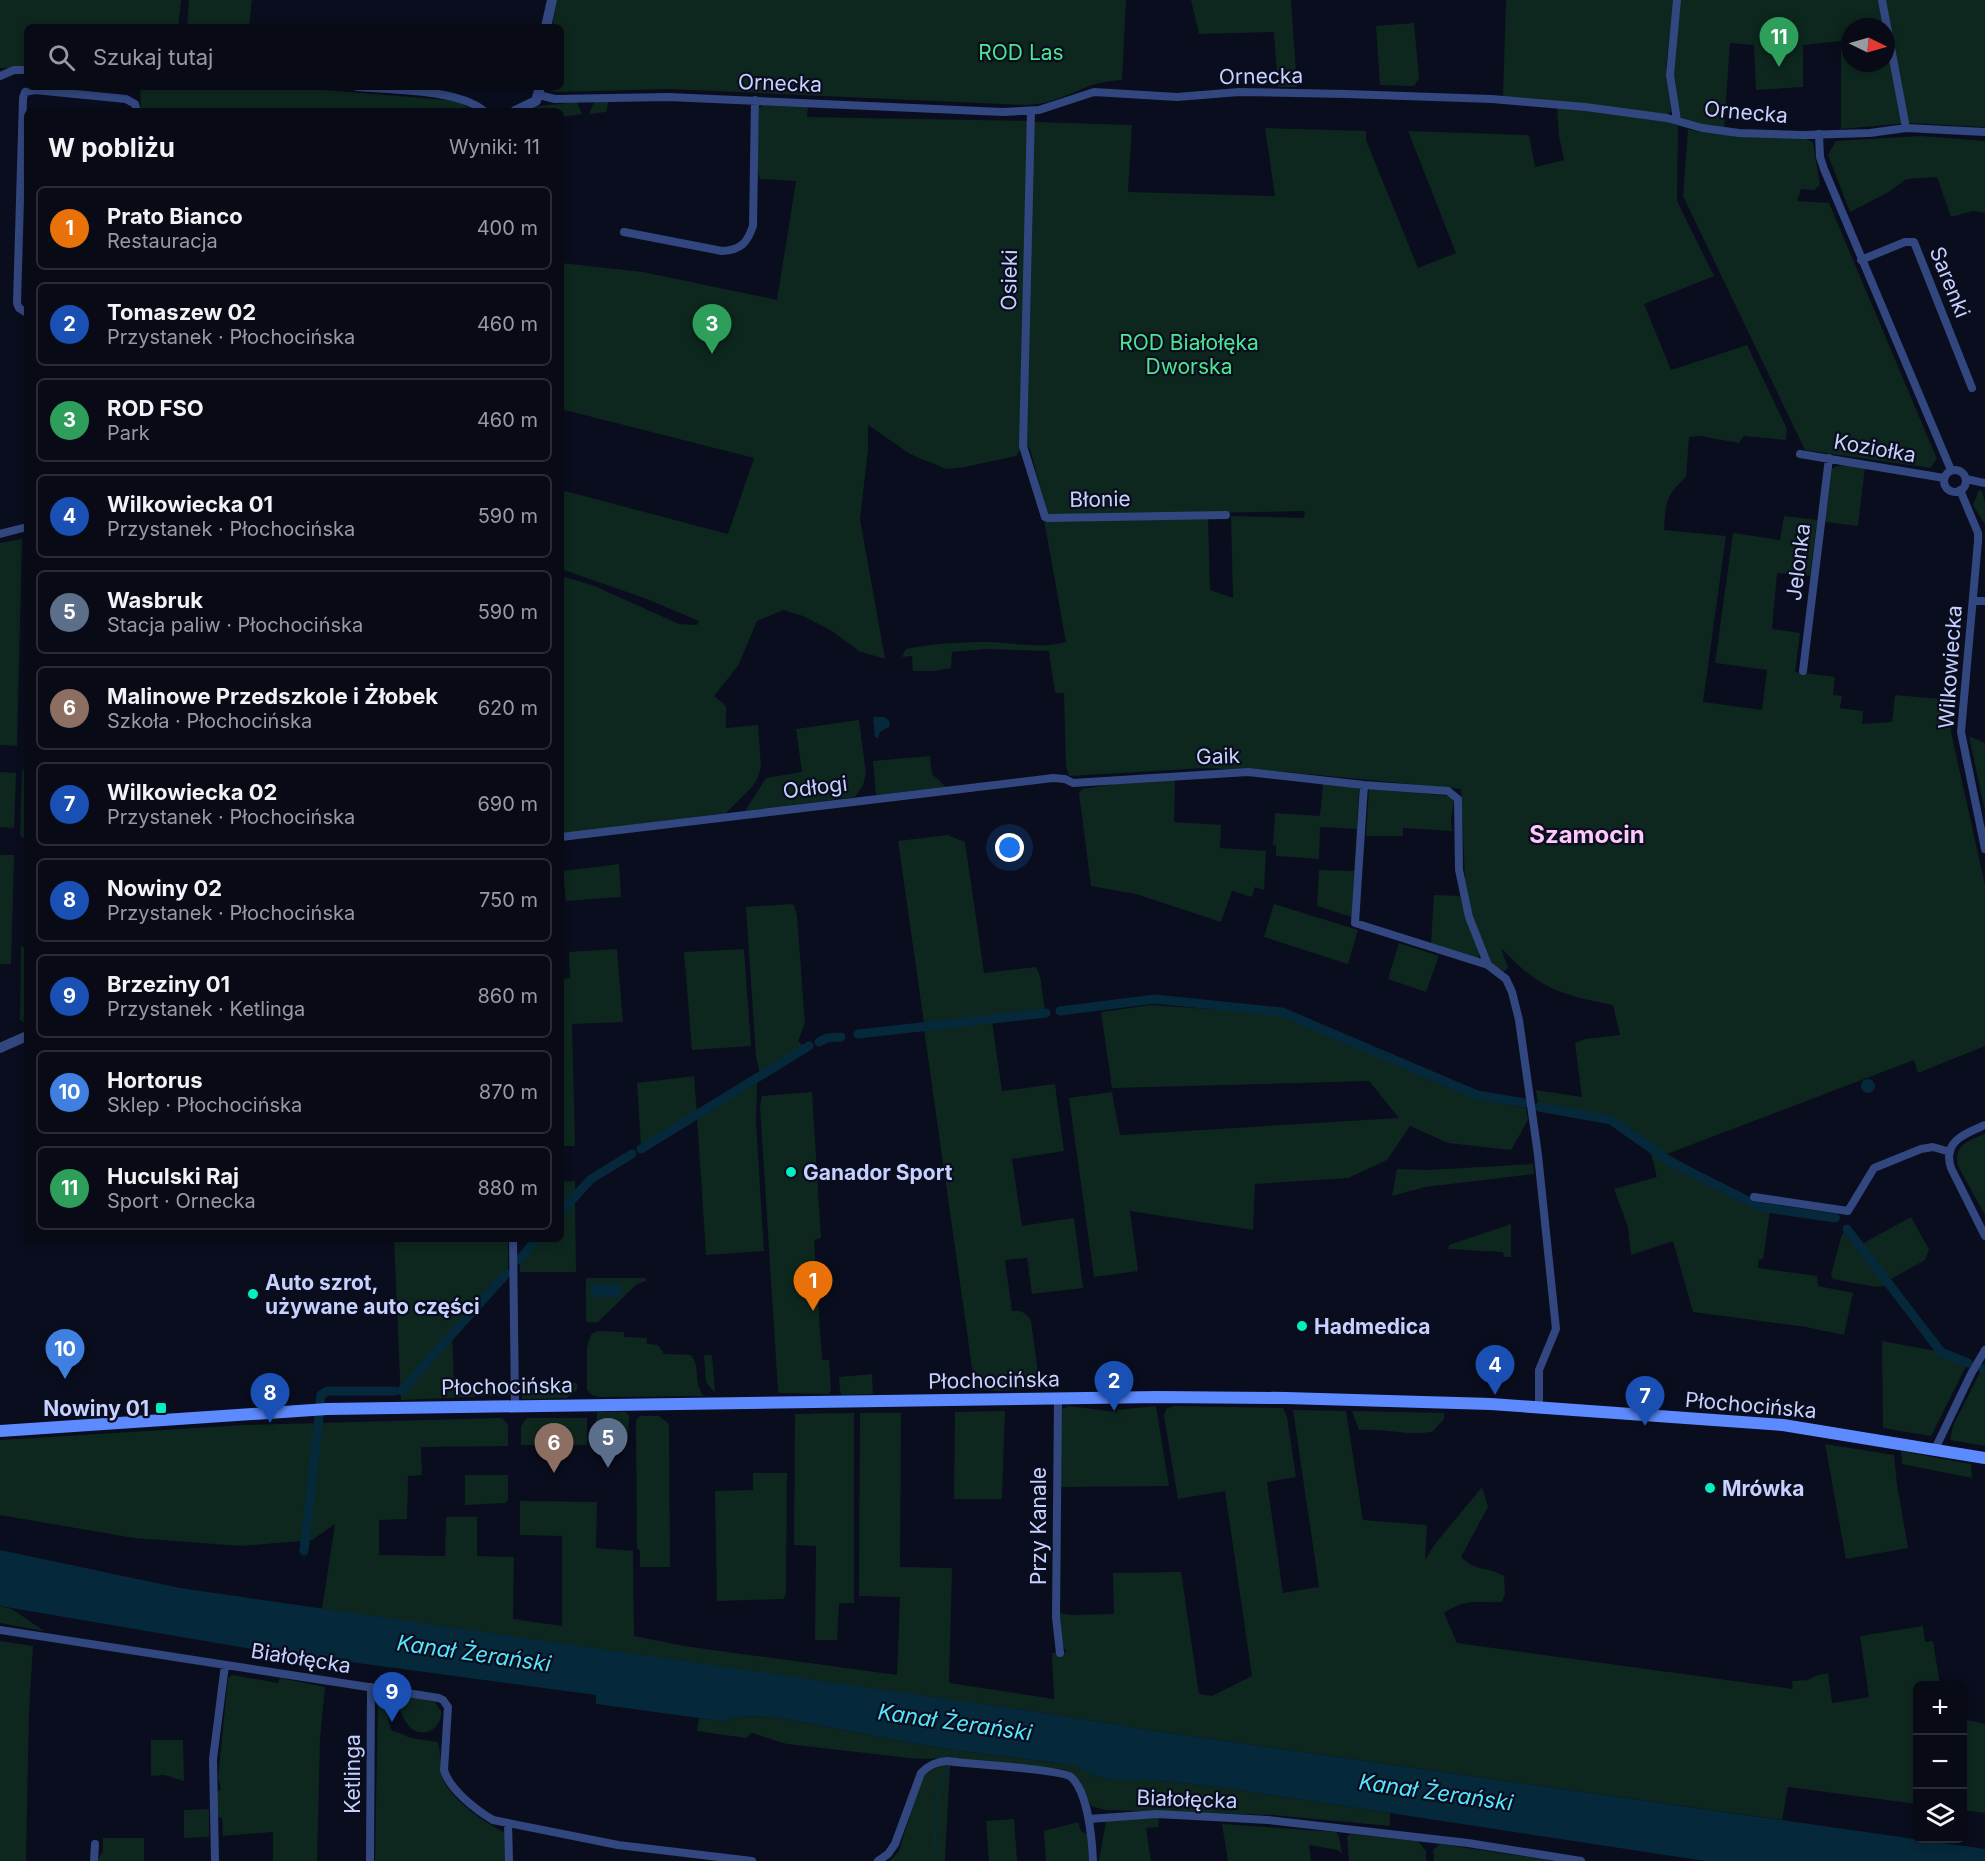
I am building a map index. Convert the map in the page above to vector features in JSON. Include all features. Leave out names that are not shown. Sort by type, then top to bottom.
[{"type":"main road","name":"Płochocińska","points":[[0,1431],[327,1408],[1286,1398],[1491,1404],[1783,1425],[1985,1458]]},
{"type":"street","points":[[547,24],[552,0]]},
{"type":"street","points":[[1677,0],[1670,75],[1677,120]]},
{"type":"street","points":[[1882,0],[1906,128]]},
{"type":"street","points":[[0,76],[14,70],[24,70]]},
{"type":"street","points":[[24,311],[17,303],[22,109],[25,92],[35,90],[126,99],[135,104],[136,108]]},
{"type":"street","points":[[389,90],[454,96],[480,108]]},
{"type":"street","points":[[522,108],[532,104],[540,91]]},
{"type":"street","name":"Ornecka","points":[[540,91],[555,99],[668,96],[992,111],[1031,111],[1094,92],[1177,97],[1239,92],[1429,96],[1585,106],[1677,120],[1717,131],[1819,135],[1870,133],[1906,128],[1985,132]]},
{"type":"street","points":[[624,232],[722,251],[734,250],[743,246],[753,226],[755,100]]},
{"type":"street","name":"Osieki","points":[[1024,450],[1031,111]]},
{"type":"street","points":[[1819,135],[1820,157],[1824,169],[1951,470]]},
{"type":"street","name":"Sarenki","points":[[1861,260],[1905,242],[1914,242],[1972,388]]},
{"type":"street","name":"Błonie","points":[[1024,450],[1047,518],[1226,514]]},
{"type":"street","name":"Koziołka","points":[[1800,454],[1944,478]]},
{"type":"street","name":"Jelonka","points":[[1803,671],[1829,458]]},
{"type":"street","points":[[1951,470],[1962,472],[1966,479],[1964,486],[1955,492],[1944,485],[1944,478],[1951,470]]},
{"type":"street","points":[[1966,479],[1985,483]]},
{"type":"street","name":"Wilkowiecka","points":[[1960,490],[1978,533],[1961,732],[1985,849]]},
{"type":"street","points":[[0,534],[24,529]]},
{"type":"street","points":[[1973,601],[1985,601]]},
{"type":"street","name":"Gaik","points":[[1073,783],[1248,772],[1364,785],[1448,791],[1458,799],[1458,870],[1469,917],[1488,965]]},
{"type":"street","name":"Odłogi","points":[[564,837],[1053,777],[1073,783]]},
{"type":"street","points":[[1364,785],[1355,923],[1488,965],[1506,979],[1512,992],[1519,1020],[1538,1151],[1556,1329],[1539,1370],[1539,1408]]},
{"type":"street","points":[[0,1048],[24,1037]]},
{"type":"street","points":[[1985,1125],[1961,1135],[1950,1152],[1951,1168],[1985,1236]]},
{"type":"street","points":[[1754,1197],[1848,1211],[1874,1167],[1921,1149],[1933,1147],[1950,1152]]},
{"type":"street","points":[[513,1242],[515,1406]]},
{"type":"street","points":[[1935,1449],[1985,1350]]},
{"type":"street","name":"Przy Kanale","points":[[1058,1399],[1056,1617],[1060,1653]]},
{"type":"street","name":"Białołęcka","points":[[0,1630],[443,1700],[448,1707],[444,1770],[446,1778],[478,1811],[493,1820],[618,1845],[752,1861]]},
{"type":"street","points":[[214,1861],[213,1759],[225,1665]]},
{"type":"street","name":"Ketlinga","points":[[370,1861],[371,1687]]},
{"type":"street","points":[[878,1861],[888,1854],[895,1844],[921,1773],[928,1766],[947,1761],[1038,1770],[1066,1774],[1072,1778],[1079,1790],[1089,1819],[1093,1861]]},
{"type":"street","name":"Białołęcka","points":[[1089,1819],[1157,1814],[1268,1820],[1468,1843],[1581,1861]]},
{"type":"street","points":[[508,1823],[509,1861]]},
{"type":"street","points":[[94,1844],[94,1861]]},
{"type":"green space","points":[[0,0],[181,0],[178,24],[24,24],[24,69],[0,68]]},
{"type":"green space","points":[[189,0],[252,0],[249,24],[187,24]]},
{"type":"green space","name":"ROD Las","points":[[557,0],[1126,0],[1122,80],[1089,86],[1051,101],[1026,105],[670,89],[554,92],[552,90],[564,90],[564,24],[553,24]]},
{"type":"green space","points":[[1191,0],[1291,0],[1297,87],[1278,87],[1274,32],[1199,34]]},
{"type":"green space","points":[[1506,0],[1674,0],[1666,67],[1671,111],[1667,115],[1503,97]]},
{"type":"green space","points":[[1680,0],[1985,0],[1985,127],[1909,123],[1841,129],[1841,72],[1895,72],[1895,18],[1841,18],[1841,41],[1803,45],[1803,87],[1756,90],[1754,45],[1730,43],[1724,128],[1697,124],[1683,119],[1678,111],[1675,98],[1674,62]]},
{"type":"green space","points":[[1414,23],[1419,79],[1414,86],[1380,85],[1376,26]]},
{"type":"green space","points":[[140,90],[325,90],[459,101],[468,108],[141,108]]},
{"type":"green space","points":[[609,99],[606,112],[589,114],[595,100]]},
{"type":"green space","points":[[577,102],[582,114],[564,117],[564,108],[534,108]]},
{"type":"green space","points":[[763,105],[808,106],[807,117],[1029,121],[1020,450],[1016,456],[946,469],[910,454],[868,425],[868,450],[860,519],[885,659],[859,651],[832,631],[803,616],[783,610],[757,621],[738,666],[714,696],[726,706],[726,728],[758,725],[761,766],[753,786],[726,813],[564,834],[564,577],[592,585],[679,624],[697,625],[699,621],[647,599],[564,570],[564,491],[728,534],[754,458],[564,410],[564,263],[643,272],[777,300],[796,181],[760,179],[757,169],[759,108]]},
{"type":"green space","name":"ROD Białołęka Dworska","points":[[1557,108],[1666,121],[1678,126],[1677,201],[1714,276],[1644,304],[1671,370],[1747,345],[1787,429],[1786,440],[1744,436],[1739,443],[1700,436],[1689,437],[1686,477],[1668,500],[1664,530],[1726,536],[1703,702],[1762,710],[1767,670],[1715,663],[1733,533],[1780,540],[1784,516],[1817,520],[1810,576],[1777,573],[1772,629],[1800,633],[1795,672],[1835,677],[1833,695],[1842,696],[1840,708],[1863,711],[1862,724],[1892,722],[1895,695],[1951,700],[1951,732],[1985,885],[1985,1046],[1918,1073],[1914,1060],[1667,1154],[1753,1202],[1836,1214],[1841,1217],[1838,1221],[1770,1211],[1763,1259],[1759,1259],[1758,1268],[1817,1276],[1818,1286],[1853,1293],[1844,1335],[1806,1327],[1693,1312],[1673,1241],[1631,1255],[1628,1227],[1614,1189],[1657,1177],[1650,1150],[1612,1123],[1537,1110],[1536,1103],[1538,1103],[1536,1090],[1582,1097],[1575,1043],[1585,1039],[1620,1035],[1613,1005],[1551,988],[1527,973],[1501,948],[1508,968],[1504,971],[1491,965],[1474,923],[1465,880],[1461,789],[1287,772],[1205,768],[1069,776],[1066,767],[1064,693],[1055,693],[1049,651],[986,649],[952,652],[951,668],[934,671],[913,671],[912,656],[902,657],[906,649],[937,644],[991,642],[1038,645],[1066,642],[1044,520],[1208,516],[1210,590],[1233,598],[1231,516],[1304,518],[1305,511],[1048,516],[1030,449],[1026,445],[1034,122],[1132,125],[1128,192],[1275,196],[1265,128],[1366,131],[1366,140],[1418,268],[1456,253],[1408,131],[1529,135],[1535,167],[1564,160]]},
{"type":"green space","points":[[1688,129],[1719,134],[1785,135],[1813,142],[1820,185],[1814,190],[1801,189],[1797,201],[1829,203],[1937,459],[1930,468],[1805,450],[1683,196]]},
{"type":"green space","points":[[1921,136],[1985,141],[1985,213],[1973,211],[1951,217],[1937,177],[1906,179],[1889,192],[1850,212],[1828,155],[1836,141]]},
{"type":"green space","points":[[1843,465],[1865,467],[1858,526],[1825,522],[1832,469]]},
{"type":"green space","points":[[1979,490],[1982,491],[1985,502],[1985,525],[1973,505]]},
{"type":"green space","points":[[22,539],[17,746],[0,745],[0,543]]},
{"type":"green space","points":[[859,720],[866,774],[863,785],[855,797],[745,811],[766,778],[802,772],[796,729]]},
{"type":"green space","points":[[1969,736],[1985,743],[1985,811]]},
{"type":"green space","points":[[930,756],[932,774],[946,787],[876,795],[873,761]]},
{"type":"green space","points":[[24,768],[24,839],[20,835]]},
{"type":"green space","points":[[0,772],[16,773],[14,828],[0,827]]},
{"type":"green space","points":[[1175,779],[1174,822],[1221,825],[1220,848],[1266,851],[1264,890],[1255,887],[1252,897],[1232,891],[1221,922],[1136,894],[1091,886],[1079,793],[1082,789]]},
{"type":"green space","points":[[1323,783],[1359,788],[1357,829],[1320,827],[1319,859],[1276,856],[1276,845],[1273,845],[1275,813],[1320,816]]},
{"type":"green space","points":[[1369,789],[1450,796],[1454,802],[1452,831],[1403,828],[1403,836],[1366,836]]},
{"type":"green space","points":[[947,835],[965,842],[984,973],[1036,967],[1040,976],[1045,1010],[924,1023],[898,841]]},
{"type":"green space","points":[[0,855],[14,855],[11,964],[0,964]]},
{"type":"green space","points":[[619,864],[621,897],[566,901],[564,871]]},
{"type":"green space","points":[[1319,870],[1354,871],[1352,917],[1317,906]]},
{"type":"green space","points":[[1434,895],[1460,896],[1479,951],[1477,958],[1431,943]]},
{"type":"green space","points":[[1274,904],[1358,930],[1348,964],[1264,937]]},
{"type":"green space","points":[[794,905],[797,916],[805,1023],[798,1041],[804,1046],[760,1073],[756,1057],[746,907]]},
{"type":"green space","points":[[1399,943],[1439,956],[1426,992],[1388,979]]},
{"type":"green space","points":[[21,947],[24,947],[24,1022],[20,1020]]},
{"type":"green space","points":[[617,949],[623,1022],[572,1024],[575,1146],[564,1146],[564,979],[570,978],[569,952]]},
{"type":"green space","points":[[744,949],[751,1046],[692,1050],[684,952]]},
{"type":"green space","points":[[1151,1005],[1281,1014],[1437,1083],[1479,1099],[1526,1108],[1528,1120],[1511,1150],[1448,1143],[1410,1126],[1387,1160],[1348,1178],[1255,1184],[1253,1230],[1130,1211],[1138,1271],[1094,1277],[1069,1098],[1112,1092],[1120,1135],[1399,1118],[1369,1081],[1112,1088],[1101,1012]]},
{"type":"green space","points":[[992,1021],[1002,1091],[1055,1084],[1064,1151],[1012,1159],[1022,1226],[1074,1218],[1083,1288],[1032,1294],[1027,1258],[1005,1260],[1012,1311],[1023,1312],[1031,1321],[1040,1387],[1000,1391],[975,1389],[924,1029]]},
{"type":"green space","points":[[694,1076],[697,1114],[641,1146],[637,1083]]},
{"type":"green space","points":[[757,1083],[756,1122],[764,1251],[706,1255],[697,1118]]},
{"type":"green space","name":"Ganador Sport","points":[[812,1092],[821,1238],[814,1240],[822,1360],[829,1360],[831,1391],[829,1394],[779,1393],[760,1106],[762,1096]]},
{"type":"green space","points":[[1985,1134],[1985,1215],[1958,1166],[1957,1159],[1960,1148],[1964,1144]]},
{"type":"green space","points":[[1533,1164],[1534,1174],[1425,1187],[1392,1196],[1397,1169],[1428,1170]]},
{"type":"green space","points":[[575,1181],[575,1193],[564,1206],[564,1182]]},
{"type":"green space","points":[[575,1201],[576,1272],[520,1272],[520,1261],[537,1242],[564,1242],[564,1212]]},
{"type":"green space","points":[[1911,1217],[1929,1249],[1925,1260],[1889,1280],[1943,1350],[1969,1360],[1931,1436],[1883,1428],[1882,1341],[1941,1352],[1887,1286],[1876,1287],[1833,1279],[1831,1275],[1841,1237],[1847,1225],[1862,1244]]},
{"type":"green space","points":[[1511,1224],[1511,1257],[1504,1257],[1503,1252],[1448,1249],[1449,1245]]},
{"type":"green space","points":[[394,1242],[508,1242],[508,1270],[452,1332],[454,1385],[509,1383],[510,1395],[401,1400]]},
{"type":"green space","points":[[586,1278],[646,1278],[646,1281],[637,1284],[598,1322],[590,1323],[586,1321]]},
{"type":"green space","points":[[597,1331],[624,1332],[624,1337],[647,1338],[647,1344],[658,1345],[664,1354],[691,1355],[704,1396],[599,1397],[592,1395],[587,1390],[587,1347],[591,1335]]},
{"type":"green space","points":[[704,1355],[712,1355],[715,1393],[706,1382]]},
{"type":"green space","points":[[1985,1366],[1985,1446],[1950,1440],[1953,1426]]},
{"type":"green space","points":[[872,1374],[873,1394],[842,1395],[839,1377]]},
{"type":"green space","points":[[577,1383],[577,1390],[567,1398],[522,1399],[522,1384]]},
{"type":"green space","points":[[1069,1406],[1117,1412],[1117,1410],[1156,1406],[1169,1486],[1059,1487],[1062,1409]]},
{"type":"green space","points":[[1174,1406],[1283,1408],[1287,1417],[1296,1477],[1267,1482],[1283,1593],[1319,1587],[1293,1410],[1346,1411],[1363,1520],[1427,1525],[1425,1560],[1435,1544],[1482,1487],[1488,1507],[1461,1557],[1472,1565],[1504,1576],[1505,1593],[1502,1602],[1465,1603],[1444,1613],[1457,1643],[1793,1689],[1792,1681],[1808,1680],[1828,1673],[1832,1703],[1869,1697],[1860,1636],[1923,1626],[1925,1642],[1933,1641],[1939,1681],[1913,1681],[1913,1803],[1788,1787],[1782,1820],[322,1609],[335,1524],[312,1540],[241,1546],[134,1538],[0,1515],[0,1440],[245,1425],[502,1418],[508,1425],[508,1446],[421,1447],[422,1475],[408,1476],[407,1519],[379,1520],[379,1555],[445,1556],[446,1517],[477,1517],[477,1556],[514,1557],[513,1619],[562,1626],[562,1536],[520,1535],[520,1501],[597,1502],[596,1548],[633,1551],[634,1636],[684,1646],[897,1675],[900,1597],[859,1596],[860,1413],[901,1413],[900,1567],[952,1568],[949,1683],[1054,1699],[1052,1653],[1067,1652],[1061,1644],[1059,1613],[1114,1614],[1113,1573],[1181,1572],[1199,1694],[1212,1696],[1252,1676],[1225,1491],[1178,1499],[1164,1416],[1166,1409]]},
{"type":"green space","points":[[1005,1411],[1002,1499],[954,1499],[955,1412]]},
{"type":"green space","points":[[1352,1411],[1444,1413],[1444,1419],[1432,1432],[1359,1430]]},
{"type":"green space","points":[[597,1412],[626,1412],[629,1416],[628,1434],[620,1438],[618,1433],[603,1433],[601,1437],[596,1437]]},
{"type":"green space","points":[[854,1413],[854,1603],[839,1603],[837,1640],[815,1640],[816,1546],[794,1545],[795,1414]]},
{"type":"green space","points":[[640,1416],[659,1416],[669,1424],[670,1567],[640,1567],[640,1551],[637,1548],[636,1420]]},
{"type":"green space","points":[[527,1418],[587,1418],[587,1445],[521,1445],[521,1426]]},
{"type":"green space","points":[[1825,1444],[1894,1455],[1908,1548],[1846,1559]]},
{"type":"green space","points":[[1901,1451],[1971,1464],[1972,1478],[1902,1464]]},
{"type":"green space","points":[[753,1473],[787,1473],[786,1592],[784,1599],[717,1601],[715,1491],[753,1490]]},
{"type":"green space","points":[[465,1475],[508,1475],[508,1500],[505,1503],[465,1505]]},
{"type":"green space","points":[[0,1606],[12,1609],[44,1631],[0,1623]]},
{"type":"green space","points":[[0,1641],[33,1646],[29,1711],[26,1861],[0,1861]]},
{"type":"green space","points":[[232,1675],[278,1683],[280,1678],[325,1687],[320,1739],[317,1861],[273,1861],[273,1832],[223,1836],[222,1818],[217,1817],[217,1792],[221,1789],[218,1778],[228,1678]]},
{"type":"green space","points":[[396,1695],[435,1702],[441,1711],[439,1723],[430,1731],[413,1730],[402,1715],[394,1698]]},
{"type":"green space","points":[[378,1701],[384,1702],[392,1731],[410,1738],[438,1742],[445,1783],[468,1809],[506,1833],[507,1861],[375,1861]]},
{"type":"green space","points":[[770,1716],[939,1748],[1073,1765],[1095,1776],[1114,1780],[1156,1780],[1226,1788],[1390,1813],[1390,1826],[1272,1815],[1106,1810],[1091,1806],[1078,1778],[1061,1769],[944,1758],[918,1759],[787,1744],[752,1733],[746,1738],[697,1731],[699,1718],[729,1722],[731,1717]]},
{"type":"green space","points":[[1967,1720],[1985,1724],[1985,1813],[1967,1811]]},
{"type":"green space","points":[[151,1740],[183,1740],[184,1781],[164,1775],[151,1776]]},
{"type":"green space","points":[[941,1765],[950,1766],[945,1861],[890,1861],[899,1851],[920,1782],[925,1774]]},
{"type":"green space","points":[[209,1809],[209,1837],[184,1838],[184,1810]]},
{"type":"green space","points":[[1159,1817],[1158,1827],[1146,1828],[1151,1861],[1099,1861],[1106,1821]]},
{"type":"green space","points":[[1014,1819],[1017,1861],[989,1861],[986,1821]]},
{"type":"green space","points":[[1078,1822],[1081,1831],[1087,1834],[1089,1861],[1046,1861],[1044,1831]]},
{"type":"green space","points":[[1222,1824],[1336,1832],[1339,1836],[1342,1854],[1338,1850],[1309,1845],[1311,1861],[1228,1861]]},
{"type":"green space","points":[[1350,1834],[1418,1841],[1426,1851],[1426,1861],[1349,1861],[1347,1837]]},
{"type":"green space","points":[[103,1838],[144,1838],[144,1861],[97,1861],[103,1851]]},
{"type":"green space","points":[[1440,1844],[1552,1861],[1434,1861],[1433,1850]]},
{"type":"water","points":[[873,717],[885,717],[890,722],[889,727],[880,732],[878,738],[875,737]]},
{"type":"water","points":[[1865,1079],[1871,1079],[1875,1086],[1871,1093],[1865,1093],[1861,1089],[1861,1083]]},
{"type":"water","points":[[591,1284],[621,1284],[621,1297],[591,1297]]},
{"type":"water","name":"Kanał Żerański","points":[[0,1550],[180,1588],[1140,1729],[1913,1839],[1913,1843],[1943,1843],[1985,1849],[1985,1861],[1705,1861],[1226,1788],[1156,1780],[1114,1780],[1095,1776],[1073,1765],[939,1748],[770,1716],[731,1717],[729,1722],[596,1704],[596,1695],[246,1648],[0,1606]]},
{"type":"waterway","points":[[1060,1011],[1155,999],[1282,1012],[1477,1095],[1526,1103]]},
{"type":"waterway","points":[[858,1034],[1046,1013]]},
{"type":"waterway","points":[[819,1042],[827,1038],[841,1037]]},
{"type":"waterway","points":[[641,1149],[809,1046]]},
{"type":"waterway","points":[[1539,1107],[1611,1120],[1669,1161],[1760,1207],[1835,1218]]},
{"type":"waterway","points":[[564,1209],[591,1179],[632,1154]]},
{"type":"waterway","points":[[1847,1229],[1941,1352],[1968,1363]]},
{"type":"waterway","points":[[519,1260],[534,1242]]},
{"type":"waterway","points":[[401,1391],[506,1274]]},
{"type":"waterway","points":[[320,1402],[321,1395],[327,1391],[394,1391]]},
{"type":"waterway","points":[[304,1551],[319,1417]]},
{"type":"waterway","points":[[953,1760],[958,1749]]},
{"type":"waterway","points":[[934,1861],[937,1794],[950,1765]]},
{"type":"place","name":"Huculski Raj","points":[[1779,67]]},
{"type":"place","name":"ROD FSO","points":[[712,354]]},
{"type":"place","name":"Ganador Sport","points":[[791,1172]]},
{"type":"place","name":"Auto szrot, używane auto części","points":[[253,1294]]},
{"type":"place","name":"Prato Bianco","points":[[813,1311]]},
{"type":"place","name":"Hadmedica","points":[[1302,1326]]},
{"type":"place","name":"Hortorus","points":[[65,1379]]},
{"type":"place","name":"Wilkowiecka 01","points":[[1495,1395]]},
{"type":"place","name":"Nowiny 01","points":[[161,1408]]},
{"type":"place","name":"Tomaszew 02","points":[[1114,1411]]},
{"type":"place","name":"Nowiny 02","points":[[270,1423]]},
{"type":"place","name":"Wilkowiecka 02","points":[[1645,1426]]},
{"type":"place","name":"Wasbruk","points":[[608,1468]]},
{"type":"place","name":"Malinowe Przedszkole i Żłobek","points":[[554,1473]]},
{"type":"place","name":"Mrówka","points":[[1710,1488]]},
{"type":"place","name":"Brzeziny 01","points":[[392,1722]]},
{"type":"district","name":"Szamocin","points":[[1587,834]]}]
